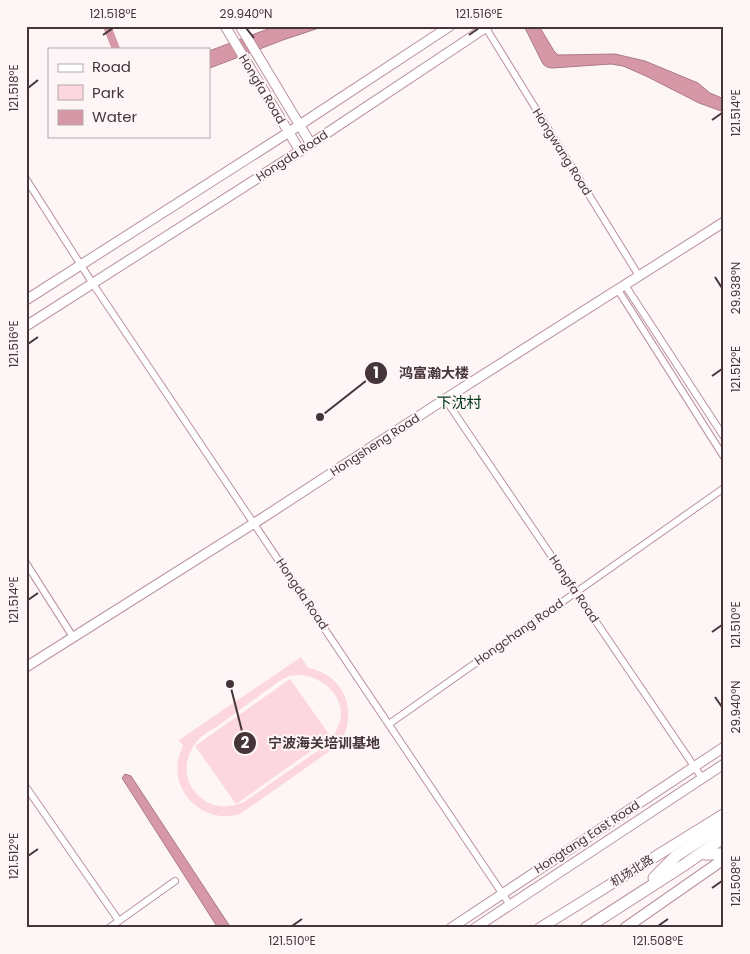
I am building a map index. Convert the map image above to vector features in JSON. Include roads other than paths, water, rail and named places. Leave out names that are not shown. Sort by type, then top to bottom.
[{"type":"highway","points":[[638,894],[676,856],[724,825]]},
{"type":"highway","points":[[586,928],[724,837]]},
{"type":"highway","points":[[597,928],[724,841]]},
{"type":"highway","points":[[705,854],[724,854]]},
{"type":"main road","name":"Hongfa Road","points":[[225,26],[300,151]]},
{"type":"main road","name":"Hongfa Road","points":[[240,26],[311,144]]},
{"type":"main road","name":"Hongda Road","points":[[26,300],[300,125],[450,26]]},
{"type":"main road","name":"Hongda Road","points":[[26,326],[311,144],[487,27]]},
{"type":"main road","name":"Hongsheng Road","points":[[26,667],[724,222]]},
{"type":"main road","name":"Hongtang East Road","points":[[451,928],[724,747]]},
{"type":"main road","name":"Hongtang East Road","points":[[475,928],[724,764]]},
{"type":"main road","name":"机场北路","points":[[540,928],[724,814]]},
{"type":"main road","points":[[625,928],[724,859]]},
{"type":"street","name":"Hongwang Road","points":[[487,27],[639,276]]},
{"type":"street","name":"Hongda Road","points":[[26,179],[93,284],[510,905]]},
{"type":"street","points":[[621,288],[724,437]]},
{"type":"street","points":[[621,288],[724,457]]},
{"type":"street","name":"Hongfa Road","points":[[445,399],[702,778]]},
{"type":"street","name":"Hongchang Road","points":[[389,724],[724,488]]},
{"type":"street","points":[[26,563],[74,638]]},
{"type":"street","points":[[26,787],[119,921]]},
{"type":"street","points":[[109,928],[175,881]]},
{"type":"water","points":[[276,26],[325,26],[210,68],[210,51]]},
{"type":"water","points":[[524,26],[539,26],[558,55],[615,54],[645,61],[698,83],[710,93],[724,99],[724,112],[699,103],[623,66],[611,64],[547,67],[543,64]]},
{"type":"water","points":[[125,774],[131,776],[231,928],[218,928],[122,778]]},
{"type":"waterway","points":[[107,26],[116,48]]},
{"type":"place","name":"鸿富瀚大楼","points":[[320,417]]},
{"type":"place","name":"宁波海关培训基地","points":[[230,684]]},
{"type":"district","name":"下沈村","points":[[459,403]]}]
